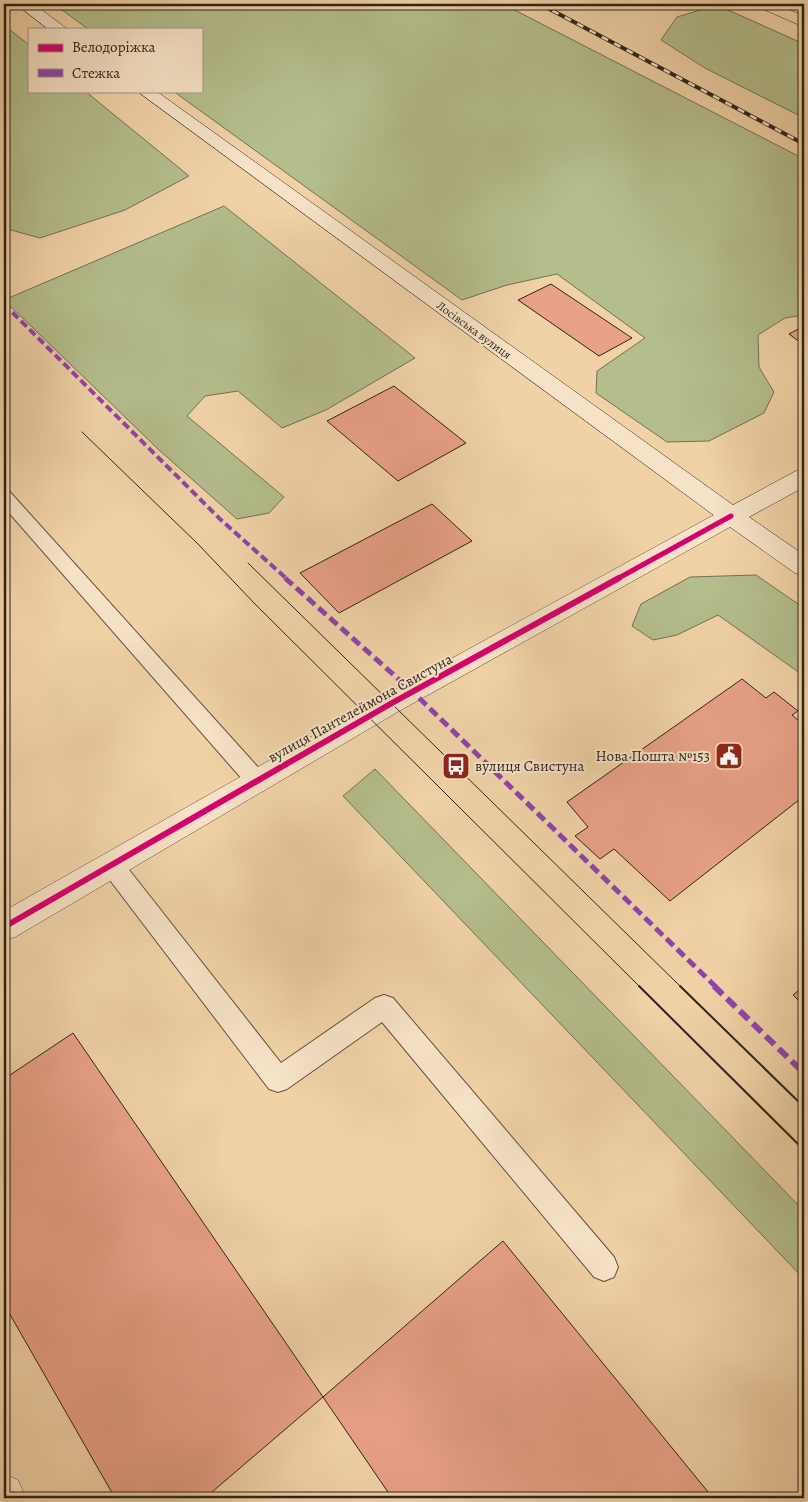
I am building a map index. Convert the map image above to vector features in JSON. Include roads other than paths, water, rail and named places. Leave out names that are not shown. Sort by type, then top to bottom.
[{"type":"main road","points":[[24,4],[58,28]]},
{"type":"main road","points":[[763,4],[804,22]]},
{"type":"main road","name":"Лосівська вулиця","points":[[146,92],[732,516],[804,566]]},
{"type":"main road","name":"вулиця Пантелеймона Свистуна","points":[[4,927],[384,708],[804,477]]},
{"type":"main road","points":[[4,1494],[6,1498]]},
{"type":"lane","points":[[4,496],[257,781]]},
{"type":"lane","points":[[112,864],[278,1080],[384,1006],[604,1267]]},
{"type":"tram line","points":[[82,432],[198,544],[255,604],[640,987]]},
{"type":"tram line","points":[[248,563],[681,987]]},
{"type":"tram line","points":[[639,986],[804,1150]]},
{"type":"tram line","points":[[680,986],[804,1107]]},
{"type":"railway","points":[[540,4],[804,144]]},
{"type":"place","name":"Нова Пошта №153","points":[[729,756]]},
{"type":"place","name":"вулиця Свистуна","points":[[456,766]]}]
